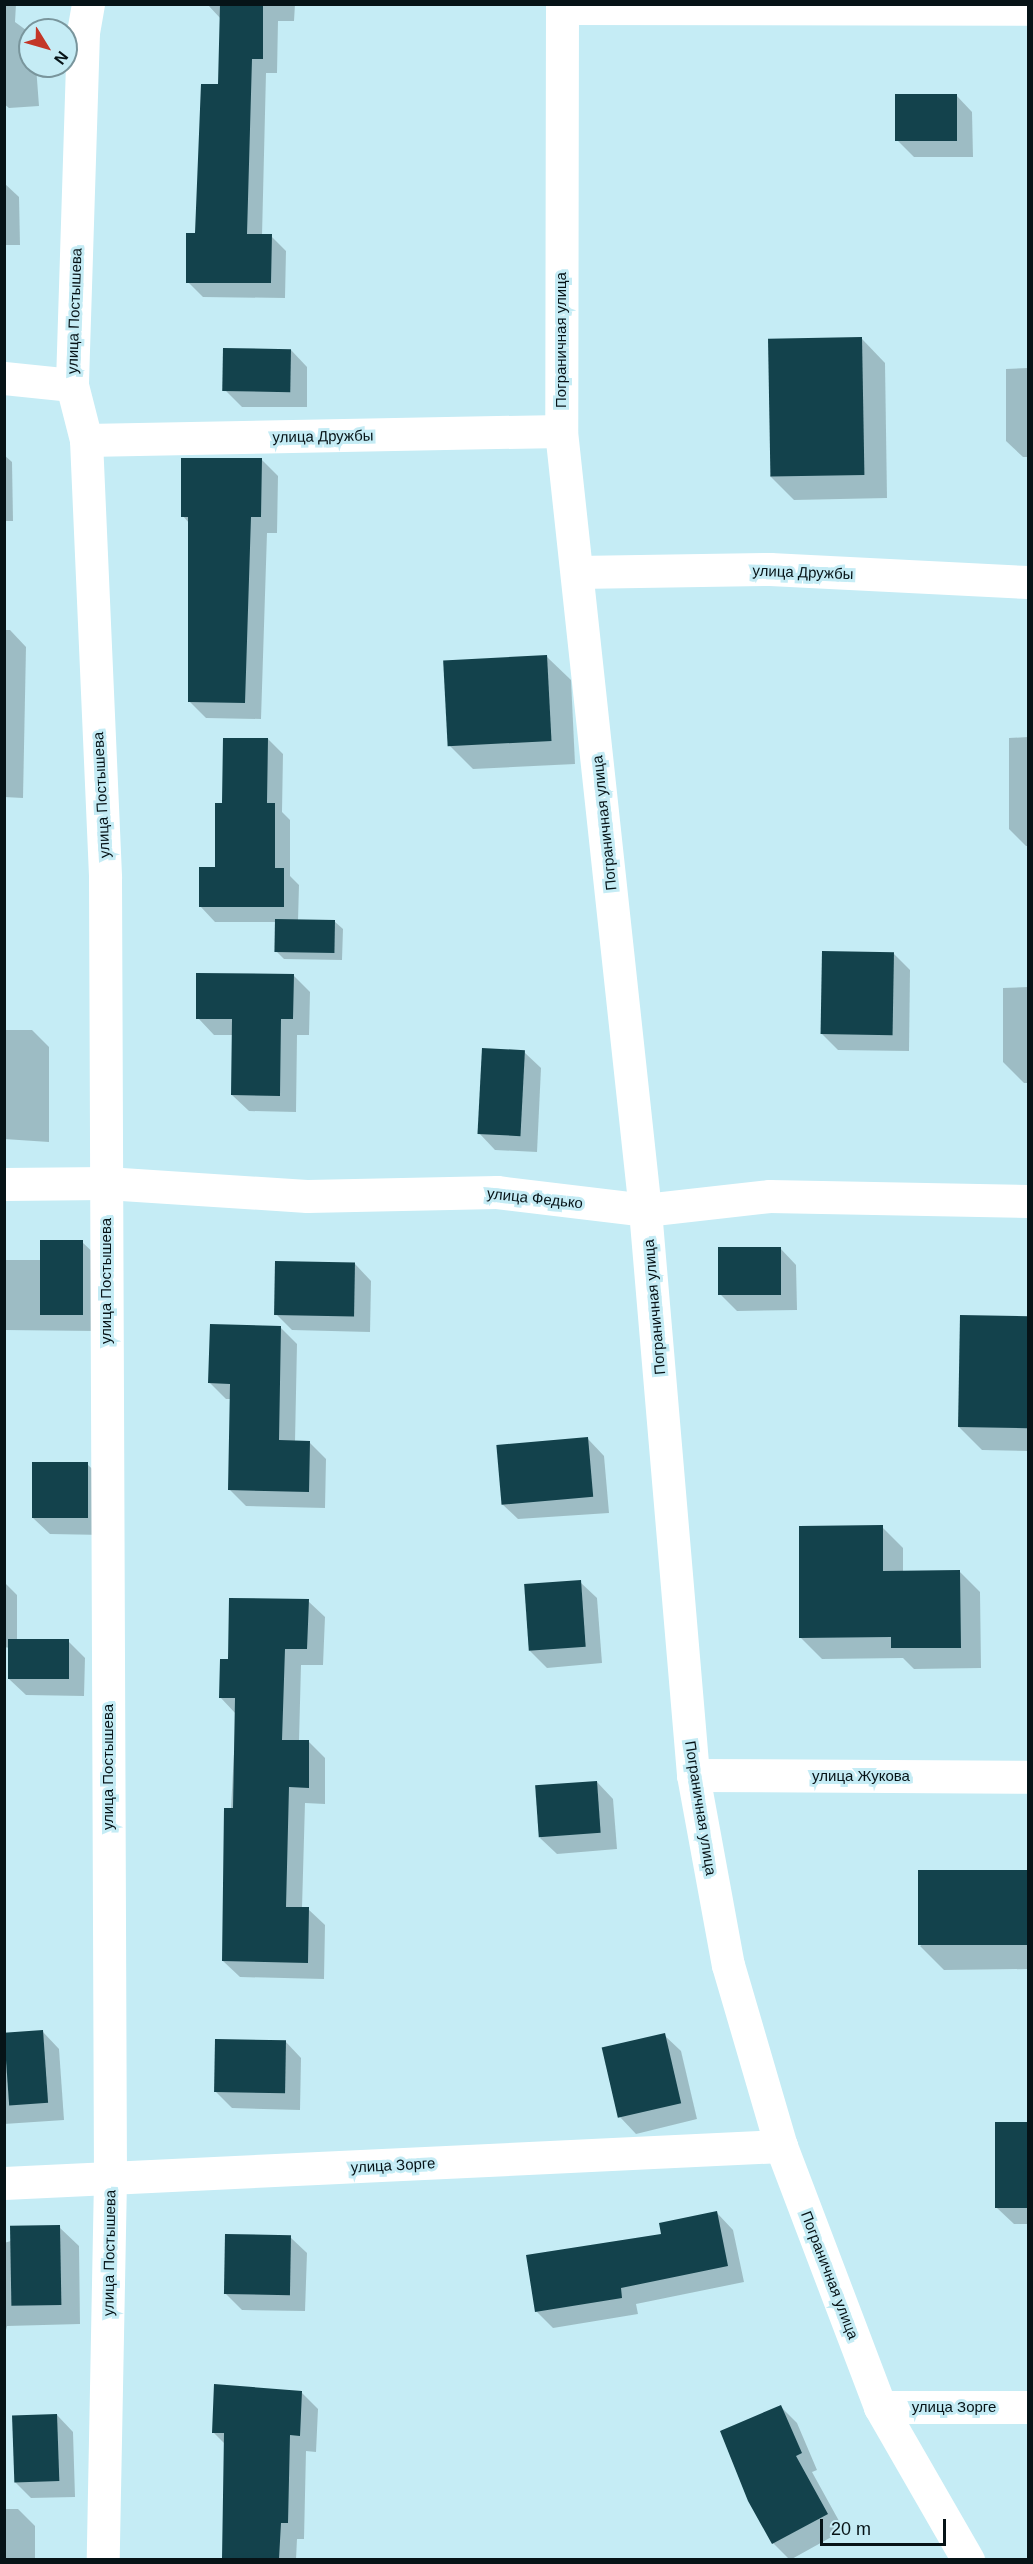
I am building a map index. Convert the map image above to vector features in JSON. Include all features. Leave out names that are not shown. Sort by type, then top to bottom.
[{"type":"street","name":"улица Постышева","points":[[88,4],[84,32],[72,385],[86,440],[105,878],[110,2179],[103,2559]]},
{"type":"street","points":[[562,6],[1029,9]]},
{"type":"street","name":"Пограничная улица","points":[[562,6],[561,431],[645,1210],[693,1775],[728,1965],[781,2146],[880,2407],[968,2559]]},
{"type":"street","points":[[4,378],[72,385]]},
{"type":"street","name":"улица Дружбы","points":[[86,440],[561,431]]},
{"type":"street","name":"улица Дружбы","points":[[577,572],[770,569],[1029,582]]},
{"type":"street","name":"улица Федько","points":[[4,1184],[106,1183],[307,1197],[497,1192],[645,1210],[769,1196],[1029,1201]]},
{"type":"street","name":"улица Жукова","points":[[693,1775],[1029,1777]]},
{"type":"street","name":"улица Зорге","points":[[4,2183],[781,2146]]},
{"type":"street","name":"улица Зорге","points":[[880,2407],[1029,2407]]},
{"type":"building","points":[[220,4],[263,4],[263,59],[252,59],[247,234],[272,234],[271,283],[186,283],[186,233],[195,233],[201,84],[218,84]]},
{"type":"building","points":[[895,94],[957,94],[957,141],[895,141]]},
{"type":"building","points":[[862,337],[864,475],[770,477],[768,339]]},
{"type":"building","points":[[223,348],[291,349],[290,392],[222,391]]},
{"type":"building","points":[[181,458],[262,458],[261,517],[251,517],[245,703],[188,702],[188,517],[181,517]]},
{"type":"building","points":[[547,655],[552,741],[448,746],[443,660]]},
{"type":"building","points":[[223,738],[268,738],[267,803],[275,803],[275,868],[284,868],[284,907],[199,907],[199,867],[215,867],[215,803],[222,803]]},
{"type":"building","points":[[275,919],[335,920],[334,953],[274,952]]},
{"type":"building","points":[[822,951],[894,952],[893,1035],[821,1034]]},
{"type":"building","points":[[196,973],[294,974],[293,1019],[281,1019],[280,1096],[231,1095],[232,1019],[196,1019]]},
{"type":"building","points":[[482,1048],[525,1050],[520,1136],[477,1134]]},
{"type":"building","points":[[40,1240],[83,1240],[83,1315],[40,1315]]},
{"type":"building","points":[[718,1247],[781,1247],[781,1295],[718,1295]]},
{"type":"building","points":[[275,1261],[355,1262],[354,1316],[274,1315]]},
{"type":"building","points":[[960,1315],[1028,1316],[1027,1428],[958,1427]]},
{"type":"building","points":[[210,1324],[281,1326],[279,1440],[310,1441],[309,1492],[228,1490],[230,1384],[208,1383]]},
{"type":"building","points":[[588,1437],[593,1497],[502,1505],[496,1445]]},
{"type":"building","points":[[32,1462],[88,1462],[88,1518],[32,1518]]},
{"type":"building","points":[[883,1525],[883,1571],[960,1570],[961,1648],[891,1648],[891,1637],[799,1638],[799,1526]]},
{"type":"building","points":[[581,1580],[586,1647],[529,1651],[524,1584]]},
{"type":"building","points":[[229,1598],[309,1599],[307,1649],[285,1649],[282,1740],[309,1740],[309,1788],[289,1787],[286,1907],[309,1907],[308,1963],[222,1961],[224,1808],[233,1808],[235,1698],[219,1698],[220,1659],[228,1659]]},
{"type":"building","points":[[8,1639],[69,1639],[69,1679],[8,1679]]},
{"type":"building","points":[[597,1781],[601,1833],[539,1837],[535,1785]]},
{"type":"building","points":[[918,1870],[1028,1870],[1028,1945],[918,1945]]},
{"type":"building","points":[[43,2030],[48,2103],[9,2106],[4,2033]]},
{"type":"building","points":[[665,2033],[681,2103],[618,2118],[602,2048]]},
{"type":"building","points":[[215,2039],[286,2040],[285,2093],[214,2092]]},
{"type":"building","points":[[995,2122],[1028,2122],[1028,2208],[995,2208]]},
{"type":"building","points":[[717,2211],[728,2266],[621,2288],[622,2298],[535,2312],[526,2255],[661,2234],[659,2223]]},
{"type":"building","points":[[60,2225],[61,2305],[11,2306],[10,2226]]},
{"type":"building","points":[[225,2234],[291,2235],[290,2295],[224,2294]]},
{"type":"building","points":[[214,2384],[302,2391],[300,2436],[290,2435],[288,2523],[281,2523],[279,2559],[222,2559],[224,2433],[212,2433]]},
{"type":"building","points":[[781,2405],[802,2453],[796,2456],[828,2514],[772,2544],[748,2501],[720,2431]]},
{"type":"building","points":[[57,2414],[59,2481],[14,2483],[12,2416]]}]
